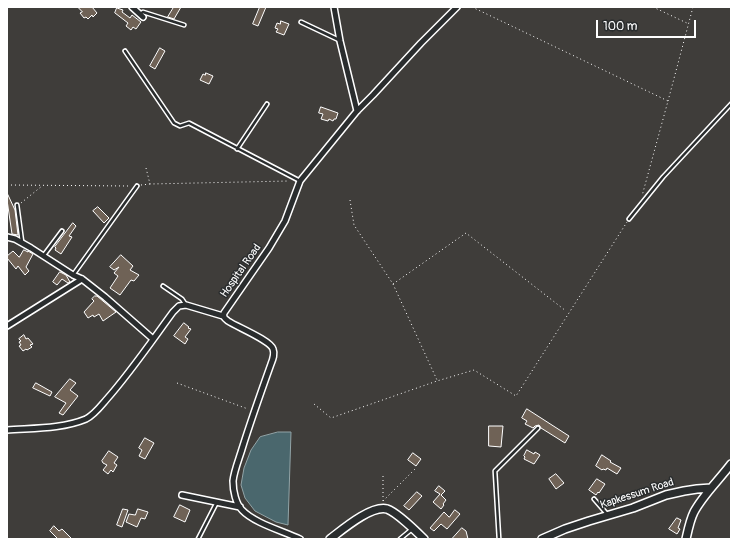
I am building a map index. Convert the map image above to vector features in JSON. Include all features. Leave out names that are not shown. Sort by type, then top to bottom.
[{"type":"street","points":[[132,7],[141,15]]},
{"type":"street","points":[[334,7],[340,41],[357,111]]},
{"type":"street","name":"Hospital Road","points":[[223,316],[229,304],[254,271],[277,235],[300,181],[357,111],[457,7]]},
{"type":"street","points":[[7,237],[15,239],[82,279],[153,339]]},
{"type":"street","points":[[7,326],[82,279]]},
{"type":"street","points":[[7,430],[58,426],[86,419],[92,415],[114,391],[177,308],[181,305],[186,305],[223,316],[236,326],[269,344],[274,350],[274,355],[254,411],[233,481],[237,502],[241,510],[252,519],[300,539]]},
{"type":"street","points":[[686,539],[688,526],[694,512],[702,499],[731,464]]},
{"type":"street","name":"Kapkessum Road","points":[[542,539],[564,529],[633,508],[666,495],[684,490],[711,488]]},
{"type":"street","points":[[182,495],[240,506]]},
{"type":"street","points":[[330,539],[354,521],[368,513],[386,509],[394,513],[424,539]]},
{"type":"lane","points":[[141,15],[143,12],[184,25]]},
{"type":"lane","points":[[301,22],[340,41]]},
{"type":"lane","points":[[125,51],[174,123],[180,126],[189,124],[300,181]]},
{"type":"lane","points":[[237,148],[267,104]]},
{"type":"lane","points":[[629,218],[664,177],[731,104]]},
{"type":"lane","points":[[73,275],[137,186]]},
{"type":"lane","points":[[17,205],[22,243]]},
{"type":"lane","points":[[44,256],[62,231]]},
{"type":"lane","points":[[163,286],[182,299],[186,305]]},
{"type":"lane","points":[[499,539],[495,471],[538,428]]},
{"type":"lane","points":[[594,499],[608,515]]},
{"type":"lane","points":[[198,539],[217,502]]},
{"type":"lane","points":[[400,539],[412,528]]},
{"type":"path","points":[[472,7],[668,101]]},
{"type":"path","points":[[653,7],[689,24]]},
{"type":"path","points":[[639,207],[694,7]]},
{"type":"path","points":[[146,168],[150,184]]},
{"type":"path","points":[[7,185],[137,186],[150,184],[300,181]]},
{"type":"path","points":[[17,205],[44,185]]},
{"type":"path","points":[[350,200],[354,225],[392,284],[437,381]]},
{"type":"path","points":[[314,404],[331,418],[437,381],[474,370],[516,396],[629,218]]},
{"type":"path","points":[[392,284],[466,233],[566,311]]},
{"type":"path","points":[[178,383],[254,411]]},
{"type":"path","points":[[383,473],[383,501],[415,470]]},
{"type":"water","points":[[278,432],[291,432],[288,525],[276,522],[255,511],[245,498],[241,485],[244,468],[251,450],[260,437]]},
{"type":"building","points":[[78,7],[92,7],[97,13],[88,19],[86,17],[84,18]]},
{"type":"building","points":[[174,7],[181,7],[174,19],[168,17]]},
{"type":"building","points":[[260,7],[266,7],[258,26],[253,24]]},
{"type":"building","points":[[117,8],[123,10],[122,12],[130,18],[132,15],[141,22],[136,29],[133,27],[131,30],[126,26],[128,23],[115,13]]},
{"type":"building","points":[[281,21],[289,24],[284,35],[276,32],[278,29],[275,28],[277,23],[280,24]]},
{"type":"building","points":[[160,48],[165,51],[155,69],[150,66]]},
{"type":"building","points":[[206,73],[213,76],[209,84],[200,80],[203,74],[205,75]]},
{"type":"building","points":[[321,107],[338,113],[336,119],[333,121],[329,119],[328,121],[321,119],[323,114],[319,113]]},
{"type":"building","points":[[8,195],[15,210],[18,235],[12,234],[7,200]]},
{"type":"building","points":[[98,207],[109,218],[104,223],[93,211]]},
{"type":"building","points":[[73,223],[76,226],[69,236],[72,237],[61,254],[55,250],[55,247]]},
{"type":"building","points":[[24,250],[33,254],[26,267],[29,271],[25,275],[18,266],[16,269],[7,258],[7,256],[13,251],[19,257]]},
{"type":"building","points":[[121,255],[133,266],[130,270],[139,275],[134,281],[131,280],[120,295],[110,288],[118,276],[114,273],[119,267],[114,270],[110,267]]},
{"type":"building","points":[[60,272],[66,275],[70,282],[68,283],[62,279],[57,285],[53,282]]},
{"type":"building","points":[[97,296],[116,312],[103,321],[99,314],[88,318],[84,312],[94,301],[92,299]]},
{"type":"building","points":[[184,323],[191,329],[185,337],[188,339],[185,344],[174,336]]},
{"type":"building","points":[[24,335],[26,339],[28,338],[33,344],[30,345],[32,347],[23,351],[19,346],[21,345],[19,342],[21,341],[19,339]]},
{"type":"building","points":[[70,379],[76,383],[70,390],[78,396],[63,415],[59,413],[66,403],[55,397]]},
{"type":"building","points":[[36,383],[52,392],[50,396],[33,388]]},
{"type":"building","points":[[527,409],[569,436],[565,443],[541,428],[539,425],[533,428],[525,424],[527,421],[522,418]]},
{"type":"building","points":[[489,426],[503,426],[501,447],[489,446]]},
{"type":"building","points":[[145,438],[154,443],[145,459],[139,456],[142,450],[139,448]]},
{"type":"building","points":[[527,450],[534,454],[535,452],[540,455],[534,464],[524,459]]},
{"type":"building","points":[[109,451],[118,457],[114,463],[117,465],[113,472],[111,470],[108,474],[103,470],[107,465],[102,461]]},
{"type":"building","points":[[413,453],[421,459],[416,466],[408,460]]},
{"type":"building","points":[[602,455],[611,461],[610,462],[621,468],[617,474],[607,468],[606,470],[602,470],[596,466]]},
{"type":"building","points":[[556,474],[564,483],[556,489],[549,479]]},
{"type":"building","points":[[597,479],[605,484],[596,495],[589,490]]},
{"type":"building","points":[[439,486],[445,491],[441,495],[446,500],[441,509],[433,502],[440,494],[435,491]]},
{"type":"building","points":[[417,492],[422,496],[409,510],[404,506]]},
{"type":"building","points":[[180,505],[190,510],[185,522],[174,517]]},
{"type":"building","points":[[123,509],[128,510],[122,527],[117,525]]},
{"type":"building","points":[[138,509],[148,512],[145,519],[141,518],[137,527],[126,522],[129,514],[135,515]]},
{"type":"building","points":[[455,510],[460,514],[447,529],[441,524],[434,531],[430,528],[444,512],[449,517]]},
{"type":"building","points":[[677,518],[681,520],[678,528],[680,529],[677,534],[669,529]]},
{"type":"building","points":[[54,526],[59,531],[62,529],[72,539],[58,539],[50,531]]},
{"type":"building","points":[[462,528],[466,531],[468,539],[452,539]]}]
